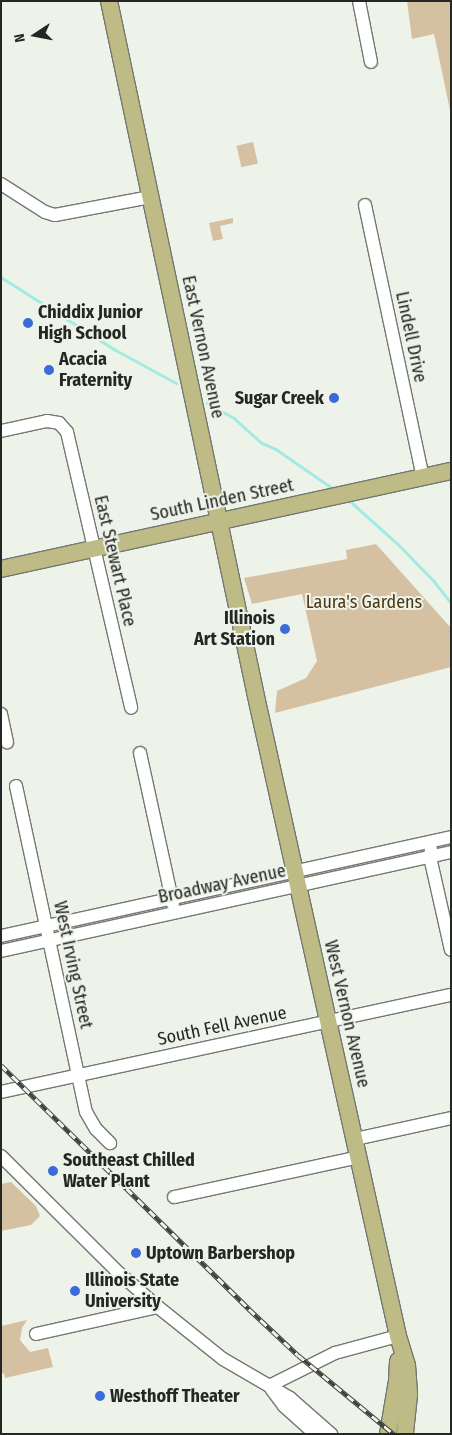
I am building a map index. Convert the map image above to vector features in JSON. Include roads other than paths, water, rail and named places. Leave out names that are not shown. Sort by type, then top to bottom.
[{"type":"main road","name":"East Vernon Avenue","points":[[109,1],[258,701]]},
{"type":"main road","name":"South Linden Street","points":[[1,569],[451,471]]},
{"type":"main road","name":"West Vernon Avenue","points":[[258,701],[398,1336],[407,1365],[409,1381],[405,1434]]},
{"type":"main road","name":"West Vernon Avenue","points":[[388,1434],[397,1381],[398,1336]]},
{"type":"street","points":[[359,1],[371,62]]},
{"type":"street","points":[[1,184],[45,212],[55,214],[150,197]]},
{"type":"street","name":"Lindell Drive","points":[[365,205],[423,477]]},
{"type":"street","name":"East Stewart Place","points":[[1,431],[47,421],[59,423],[67,432],[131,708]]},
{"type":"street","points":[[1,714],[7,742]]},
{"type":"street","points":[[140,753],[175,912]]},
{"type":"street","name":"West Irving Street","points":[[16,786],[90,1120],[110,1143]]},
{"type":"street","name":"Broadway Avenue","points":[[1,951],[175,912],[451,837]]},
{"type":"street","points":[[431,841],[430,857],[451,950]]},
{"type":"street","name":"Broadway Avenue","points":[[1,936],[172,898],[430,857],[451,852]]},
{"type":"street","name":"South Fell Avenue","points":[[1,1092],[451,995]]},
{"type":"street","points":[[355,1138],[451,1118]]},
{"type":"street","points":[[1,1156],[119,1273],[158,1307],[223,1359],[290,1398],[332,1434]]},
{"type":"street","points":[[174,1197],[359,1157]]},
{"type":"street","points":[[36,1334],[158,1307]]},
{"type":"street","points":[[269,1386],[335,1353],[398,1336]]},
{"type":"street","points":[[269,1386],[284,1406],[315,1434]]},
{"type":"waterway","points":[[1,277],[114,349],[176,383]]},
{"type":"waterway","points":[[207,403],[234,418],[262,443],[276,449],[335,490]]},
{"type":"waterway","points":[[350,501],[398,544],[434,581],[451,603]]},
{"type":"railway","points":[[1,1065],[249,1309],[298,1355],[394,1434]]},
{"type":"place","name":"Chiddix Junior High School","points":[[28,323]]},
{"type":"place","name":"Acacia Fraternity","points":[[49,370]]},
{"type":"place","name":"Sugar Creek","points":[[334,398]]},
{"type":"place","name":"Illinois Art Station","points":[[285,629]]},
{"type":"place","name":"Southeast Chilled Water Plant","points":[[53,1171]]},
{"type":"place","name":"Uptown Barbershop","points":[[136,1253]]},
{"type":"place","name":"Illinois State University","points":[[75,1291]]},
{"type":"place","name":"Westhoff Theater","points":[[100,1396]]},
{"type":"park label","name":"Laura's Gardens","points":[[364,602]]}]
